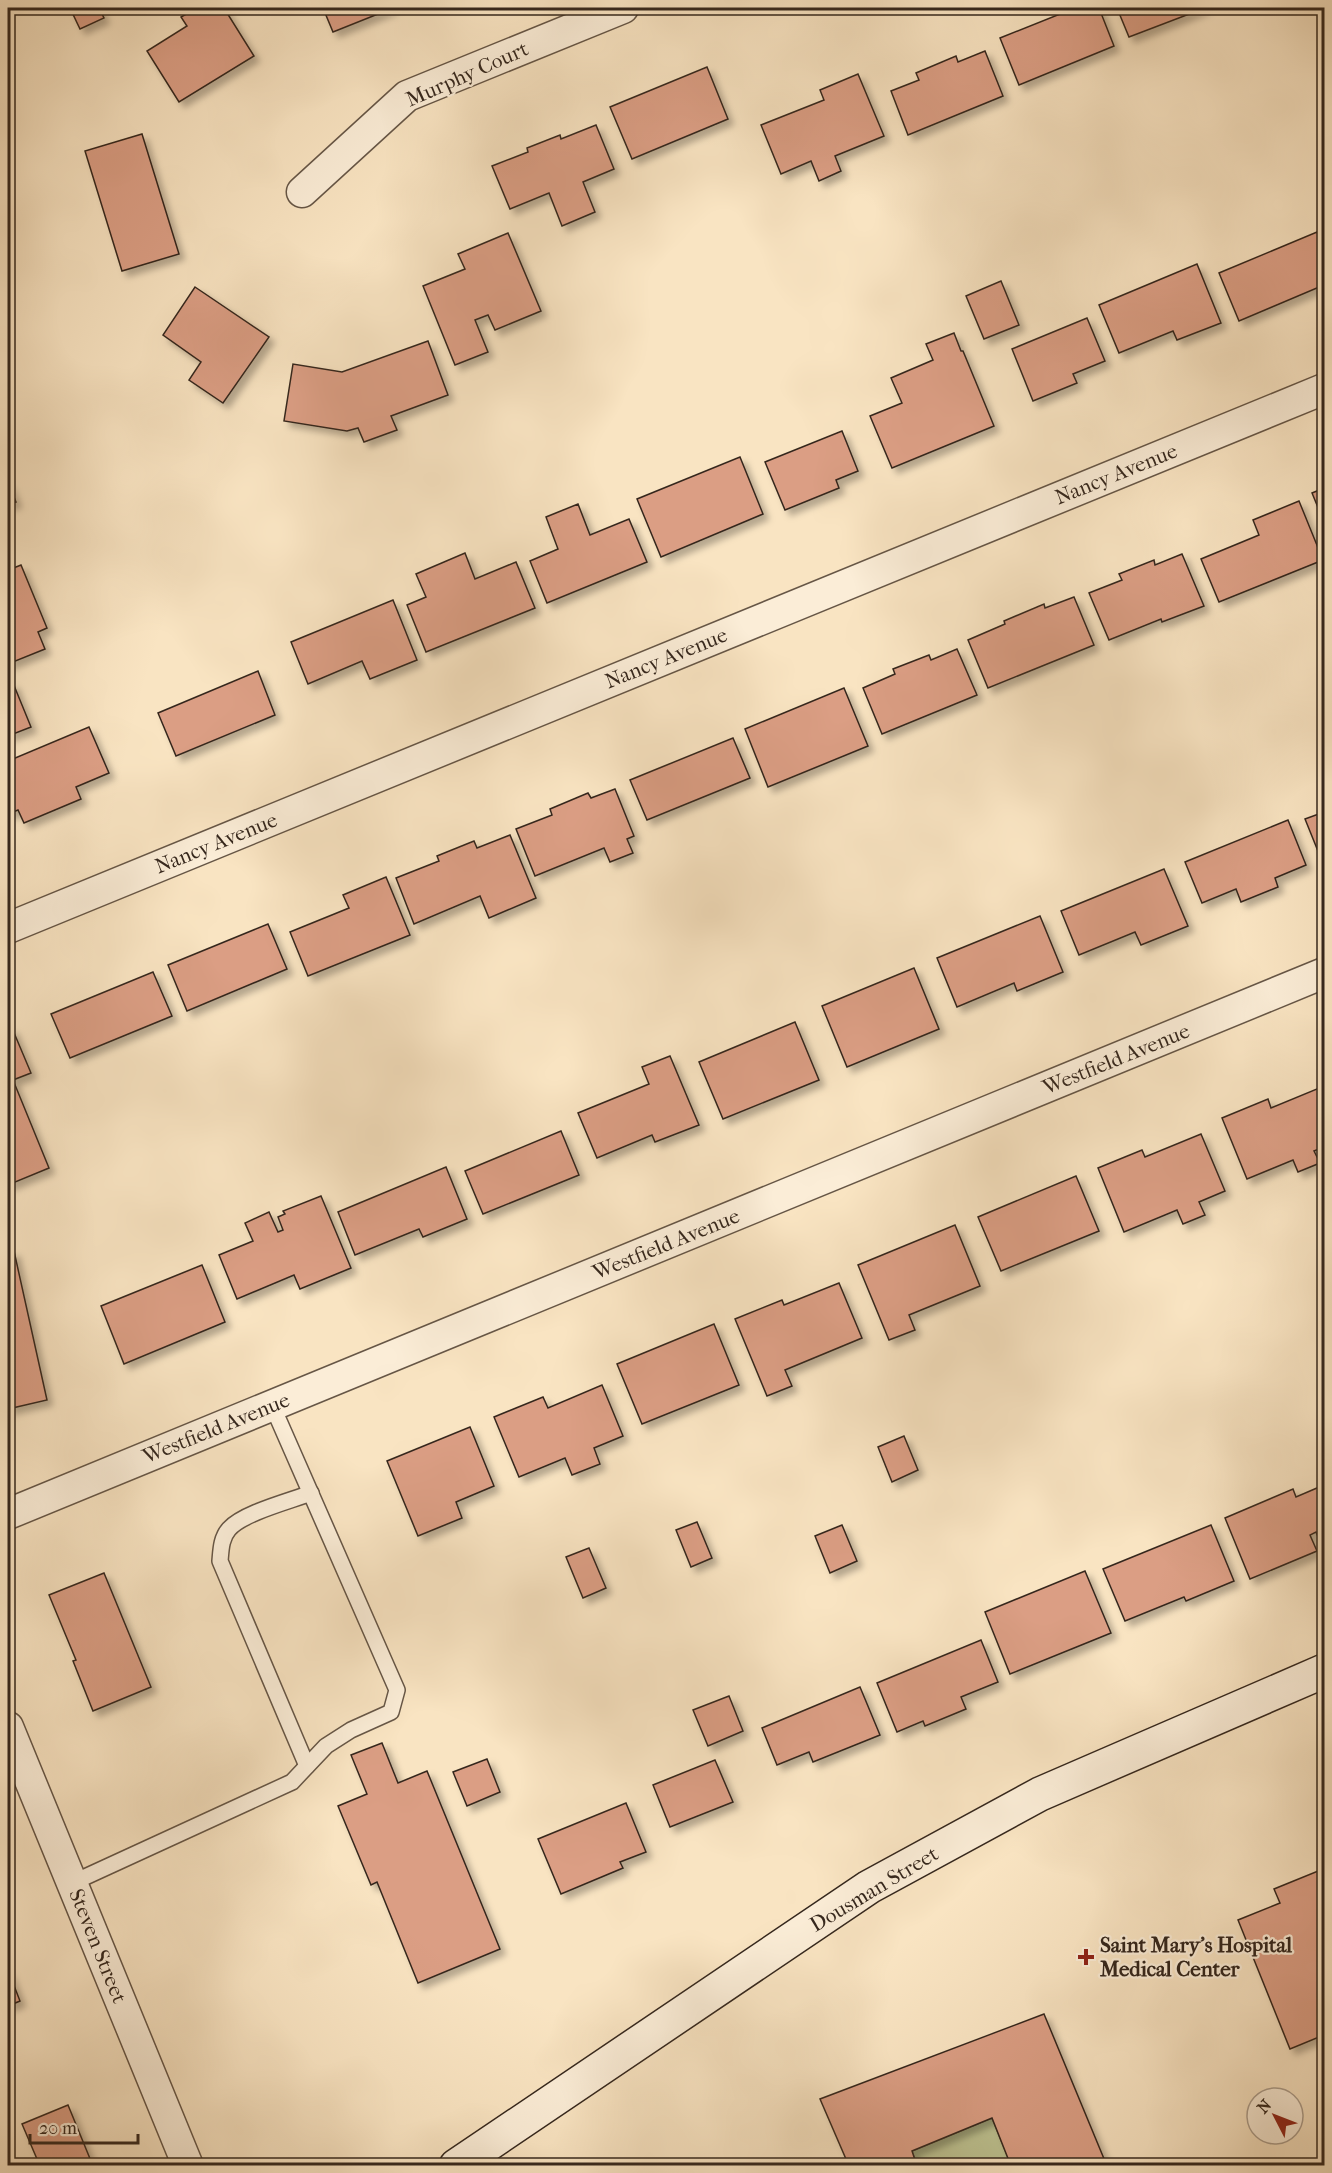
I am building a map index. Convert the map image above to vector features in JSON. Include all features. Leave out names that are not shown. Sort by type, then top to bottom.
[{"type":"street","name":"Murphy Court","points":[[302,192],[407,96],[623,8]]},
{"type":"street","name":"Nancy Avenue","points":[[8,928],[1324,389]]},
{"type":"street","name":"Westfield Avenue","points":[[8,1514],[1324,973]]},
{"type":"street","name":"Dousman Street","points":[[456,2166],[869,1887],[1040,1794],[1324,1671]]},
{"type":"street","name":"Steven Street","points":[[8,1727],[188,2166]]},
{"type":"lane","points":[[72,1883],[292,1782],[326,1746],[351,1730],[391,1712],[397,1690],[272,1405]]},
{"type":"lane","points":[[308,1766],[220,1561],[221,1543],[229,1530],[245,1518],[311,1493]]},
{"type":"green space","points":[[992,2118],[1011,2165],[917,2165],[912,2151]]},
{"type":"building","points":[[70,8],[99,8],[104,18],[80,29]]},
{"type":"building","points":[[197,8],[224,8],[254,56],[179,102],[147,51],[187,26],[181,17]]},
{"type":"building","points":[[323,8],[393,8],[333,32]]},
{"type":"building","points":[[1075,8],[1099,8],[1114,46],[1019,85],[1000,38]]},
{"type":"building","points":[[1117,8],[1205,8],[1129,37]]},
{"type":"building","points":[[985,51],[1003,96],[908,135],[891,91],[919,80],[916,73],[956,56],[958,62]]},
{"type":"building","points":[[707,67],[728,119],[632,159],[610,107]]},
{"type":"building","points":[[858,74],[884,136],[835,156],[841,171],[819,181],[811,161],[781,174],[761,125],[824,100],[820,90]]},
{"type":"building","points":[[596,125],[614,169],[583,182],[595,212],[562,226],[549,193],[510,209],[492,166],[528,152],[527,148],[560,135],[561,139]]},
{"type":"building","points":[[142,134],[179,254],[122,271],[85,151]]},
{"type":"building","points":[[1317,232],[1324,250],[1324,285],[1239,321],[1219,273]]},
{"type":"building","points":[[508,233],[541,311],[495,330],[488,315],[475,320],[488,352],[455,365],[423,286],[465,269],[458,254]]},
{"type":"building","points":[[1197,264],[1221,323],[1177,340],[1173,331],[1119,353],[1099,305]]},
{"type":"building","points":[[1001,281],[1019,325],[984,339],[966,296]]},
{"type":"building","points":[[195,287],[269,337],[223,403],[189,380],[201,362],[163,335]]},
{"type":"building","points":[[1087,318],[1105,361],[1073,374],[1077,383],[1033,401],[1012,349]]},
{"type":"building","points":[[954,333],[994,426],[892,468],[870,416],[902,403],[891,378],[933,360],[926,344]]},
{"type":"building","points":[[428,341],[448,395],[391,416],[397,430],[364,442],[358,428],[347,431],[284,421],[293,364],[342,372]]},
{"type":"building","points":[[842,431],[858,471],[836,480],[839,488],[785,510],[765,462]]},
{"type":"building","points":[[740,457],[763,514],[661,557],[637,499]]},
{"type":"building","points":[[8,482],[16,502],[8,505]]},
{"type":"building","points":[[1324,488],[1324,522],[1312,493]]},
{"type":"building","points":[[1299,501],[1323,560],[1219,602],[1201,559],[1259,535],[1253,520]]},
{"type":"building","points":[[578,504],[590,535],[629,519],[647,562],[547,603],[530,561],[558,549],[546,517]]},
{"type":"building","points":[[465,553],[475,579],[516,562],[535,608],[426,652],[407,605],[426,597],[416,574]]},
{"type":"building","points":[[1182,554],[1204,606],[1162,622],[1161,619],[1109,640],[1089,593],[1122,580],[1119,574],[1154,560],[1155,565]]},
{"type":"building","points":[[8,562],[11,569],[21,565],[47,628],[38,632],[45,649],[8,664]]},
{"type":"building","points":[[1074,597],[1094,645],[988,688],[968,640],[1044,604],[1045,608]]},
{"type":"building","points":[[393,600],[417,660],[370,679],[362,661],[308,684],[291,642]]},
{"type":"building","points":[[957,649],[977,695],[882,734],[863,688],[895,674],[893,669],[929,655],[931,660]]},
{"type":"building","points":[[258,671],[275,715],[176,756],[158,713]]},
{"type":"building","points":[[13,683],[31,727],[8,736],[8,685]]},
{"type":"building","points":[[844,688],[868,746],[768,787],[745,729]]},
{"type":"building","points":[[89,727],[109,773],[76,787],[81,799],[24,823],[18,810],[8,814],[8,761]]},
{"type":"building","points":[[733,738],[750,778],[647,820],[630,780]]},
{"type":"building","points":[[615,789],[634,836],[627,839],[633,853],[610,862],[604,848],[535,876],[516,829],[552,815],[550,809],[588,793],[591,798]]},
{"type":"building","points":[[1324,812],[1324,866],[1305,819]]},
{"type":"building","points":[[1288,820],[1306,865],[1275,878],[1278,887],[1241,902],[1236,889],[1202,903],[1185,862]]},
{"type":"building","points":[[510,835],[536,898],[489,918],[480,896],[414,924],[396,878],[439,861],[437,856],[474,841],[477,848]]},
{"type":"building","points":[[1164,869],[1188,926],[1141,945],[1135,932],[1079,955],[1061,911]]},
{"type":"building","points":[[386,877],[410,935],[308,976],[290,932],[349,908],[343,895]]},
{"type":"building","points":[[1040,916],[1063,972],[1017,991],[1014,983],[957,1007],[937,958]]},
{"type":"building","points":[[268,924],[287,969],[187,1011],[168,965]]},
{"type":"building","points":[[914,968],[939,1029],[847,1067],[822,1006]]},
{"type":"building","points":[[153,972],[172,1016],[70,1058],[51,1014]]},
{"type":"building","points":[[795,1022],[819,1080],[723,1119],[699,1062]]},
{"type":"building","points":[[12,1028],[31,1073],[13,1080],[49,1168],[8,1185],[8,1030]]},
{"type":"building","points":[[670,1056],[699,1125],[655,1142],[652,1135],[597,1158],[578,1113],[649,1084],[642,1067]]},
{"type":"building","points":[[1324,1086],[1324,1147],[1314,1151],[1320,1163],[1298,1172],[1293,1160],[1247,1179],[1222,1118],[1268,1099],[1271,1108]]},
{"type":"building","points":[[561,1131],[579,1175],[483,1214],[465,1171]]},
{"type":"building","points":[[1201,1134],[1225,1191],[1199,1202],[1205,1215],[1183,1224],[1177,1210],[1124,1232],[1098,1168],[1142,1150],[1145,1157]]},
{"type":"building","points":[[446,1167],[467,1219],[423,1237],[419,1229],[355,1255],[338,1212]]},
{"type":"building","points":[[1076,1176],[1099,1231],[1001,1271],[978,1217]]},
{"type":"building","points":[[321,1196],[351,1268],[300,1289],[294,1275],[237,1299],[219,1255],[253,1241],[245,1223],[269,1212],[278,1232],[283,1230],[278,1217],[285,1214],[283,1211]]},
{"type":"building","points":[[955,1225],[980,1286],[909,1315],[915,1330],[889,1340],[858,1265]]},
{"type":"building","points":[[14,1251],[47,1400],[8,1409],[8,1253]]},
{"type":"building","points":[[202,1265],[225,1322],[124,1364],[101,1306]]},
{"type":"building","points":[[839,1283],[862,1338],[785,1370],[792,1386],[767,1396],[735,1319],[782,1300],[784,1305]]},
{"type":"building","points":[[714,1324],[739,1385],[642,1424],[617,1364]]},
{"type":"building","points":[[602,1385],[623,1436],[594,1448],[600,1464],[572,1475],[565,1458],[519,1477],[494,1417],[543,1397],[548,1408]]},
{"type":"building","points":[[470,1427],[494,1486],[456,1502],[462,1518],[418,1536],[387,1461]]},
{"type":"building","points":[[904,1436],[918,1470],[892,1482],[878,1447]]},
{"type":"building","points":[[1324,1485],[1324,1537],[1319,1539],[1316,1532],[1310,1535],[1317,1551],[1250,1579],[1225,1518],[1293,1489],[1296,1497]]},
{"type":"building","points":[[697,1522],[712,1558],[691,1567],[676,1530]]},
{"type":"building","points":[[842,1525],[857,1561],[830,1573],[815,1536]]},
{"type":"building","points":[[1211,1525],[1234,1581],[1186,1601],[1184,1597],[1125,1621],[1103,1569]]},
{"type":"building","points":[[589,1548],[606,1588],[583,1598],[566,1557]]},
{"type":"building","points":[[1085,1571],[1111,1633],[1010,1674],[985,1612]]},
{"type":"building","points":[[104,1573],[151,1687],[93,1711],[73,1661],[76,1660],[49,1595]]},
{"type":"building","points":[[981,1640],[998,1682],[961,1697],[966,1709],[925,1726],[923,1721],[897,1732],[877,1683]]},
{"type":"building","points":[[860,1687],[880,1735],[813,1762],[809,1752],[777,1765],[762,1728]]},
{"type":"building","points":[[729,1696],[743,1731],[708,1746],[693,1710]]},
{"type":"building","points":[[382,1743],[398,1783],[427,1771],[500,1949],[418,1983],[377,1882],[371,1885],[338,1806],[367,1794],[351,1755]]},
{"type":"building","points":[[487,1759],[500,1792],[467,1806],[453,1772]]},
{"type":"building","points":[[715,1760],[733,1802],[670,1827],[653,1785]]},
{"type":"building","points":[[626,1803],[646,1852],[620,1862],[623,1868],[561,1894],[538,1839]]},
{"type":"building","points":[[1323,1869],[1324,2035],[1290,2049],[1238,1920],[1280,1903],[1274,1889]]},
{"type":"building","points":[[8,1970],[20,2001],[8,2006]]},
{"type":"building","points":[[1044,2014],[1107,2166],[1011,2166],[992,2118],[912,2151],[917,2166],[849,2166],[820,2099]]},
{"type":"building","points":[[68,2105],[93,2166],[40,2166],[22,2124]]},
{"type":"place","name":"Saint Mary's Hospital Medical Center","points":[[1086,1957]]}]
